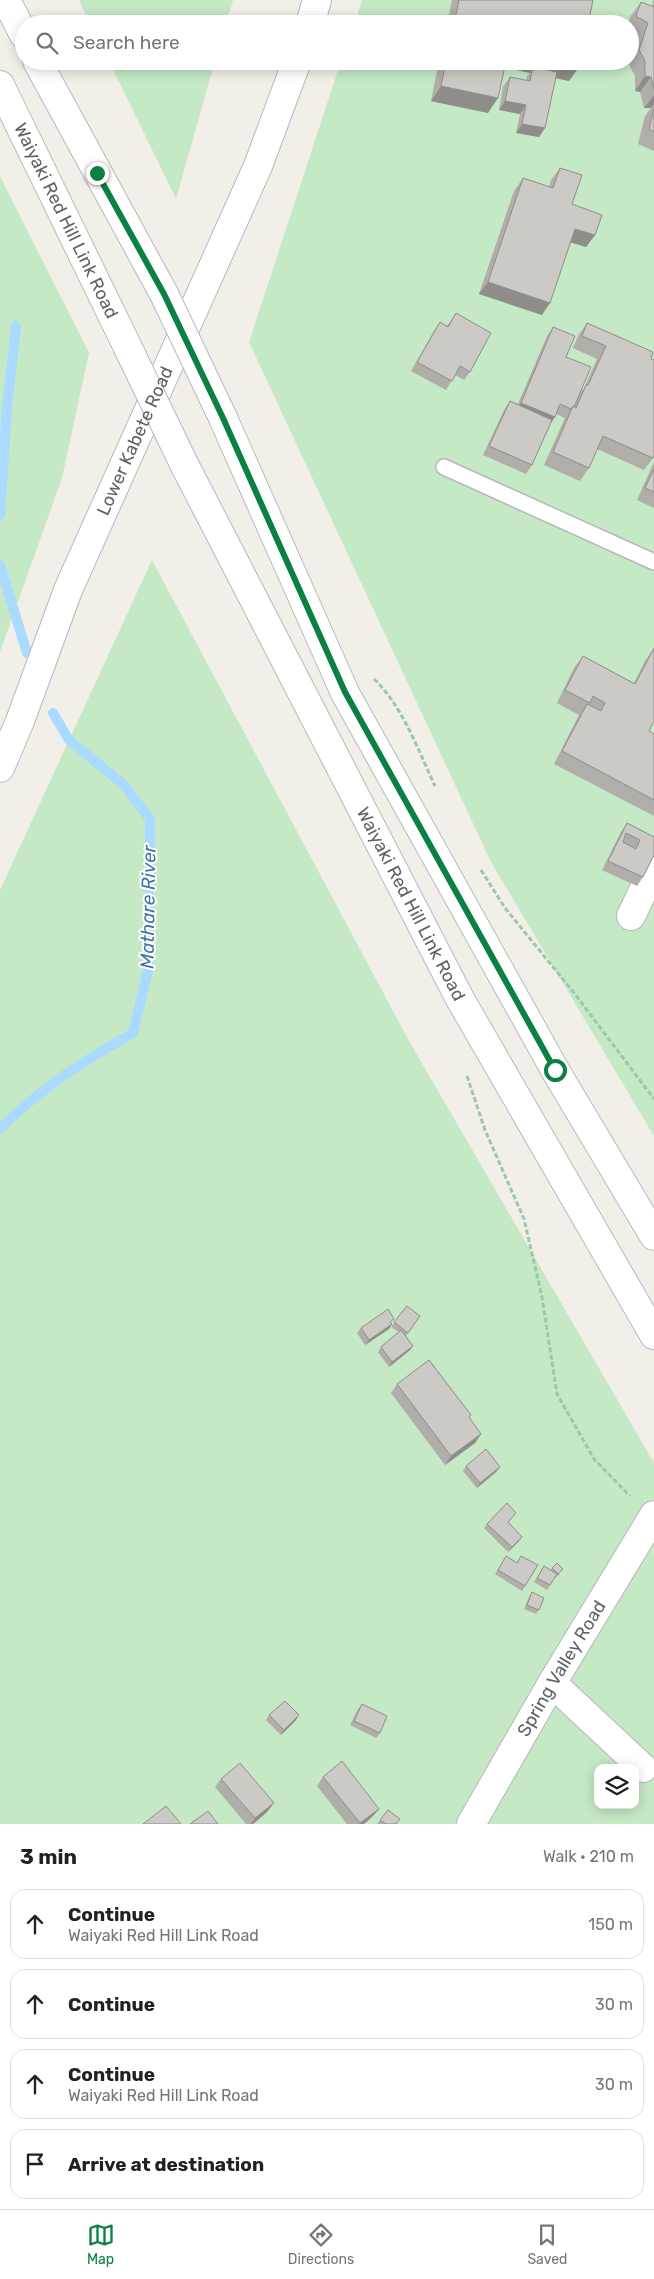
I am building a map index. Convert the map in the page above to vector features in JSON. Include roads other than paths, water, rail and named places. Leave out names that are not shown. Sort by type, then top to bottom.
[{"type":"main road","points":[[6,0],[15,18]]},
{"type":"main road","points":[[313,15],[317,0]]},
{"type":"main road","points":[[43,70],[164,294],[223,418],[345,692],[555,1070],[654,1236]]},
{"type":"main road","name":"Lower Kabete Road","points":[[0,768],[20,721],[68,590],[258,166],[294,70]]},
{"type":"main road","name":"Waiyaki Red Hill Link Road","points":[[0,85],[80,254],[184,464],[460,999],[654,1335]]},
{"type":"main road","points":[[0,125],[27,140]]},
{"type":"main road","points":[[631,916],[654,868]]},
{"type":"main road","name":"Spring Valley Road","points":[[471,1824],[552,1683],[654,1516]]},
{"type":"main road","points":[[552,1683],[644,1768]]},
{"type":"lane","points":[[444,467],[654,562]]},
{"type":"waterway","points":[[0,515],[7,407],[16,326]]},
{"type":"waterway","points":[[0,565],[27,653]]},
{"type":"waterway","name":"Mathare River","points":[[0,1129],[46,1088],[133,1033],[149,966],[150,819],[124,785],[69,740],[53,713]]}]
